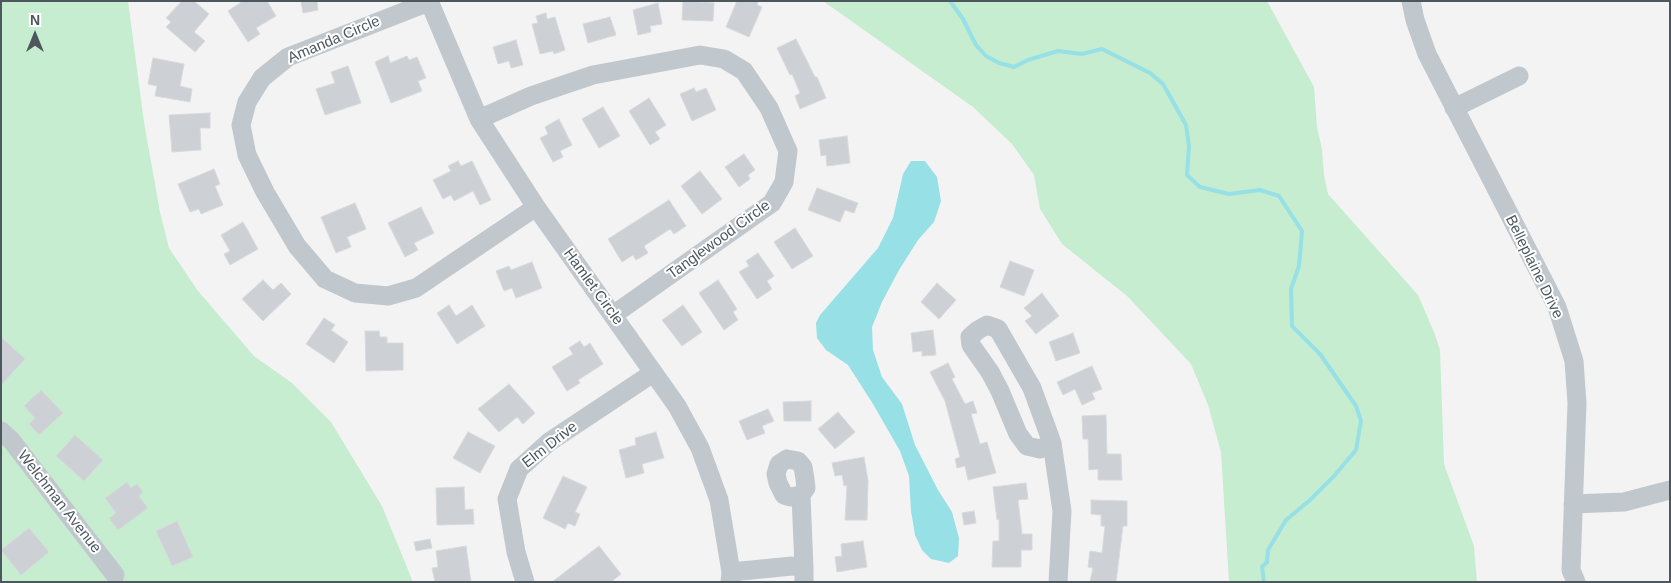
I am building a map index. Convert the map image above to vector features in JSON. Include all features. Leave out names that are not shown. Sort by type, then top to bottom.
[{"type":"street","name":"Belleplaine Drive","points":[[1411,1],[1426,54],[1557,307],[1574,362],[1577,403],[1571,570],[1576,582]]},
{"type":"street","name":"Hamlet Circle","points":[[429,2],[479,119],[536,207],[677,406],[700,448],[719,500],[731,577]]},
{"type":"street","name":"Amanda Circle","points":[[429,2],[288,57],[262,78],[247,102],[241,125],[247,155],[264,192],[297,246],[325,279],[355,293],[388,296],[416,288],[536,207]]},
{"type":"street","name":"Tanglewood Circle","points":[[479,119],[531,96],[593,75],[700,56],[724,59],[744,71],[769,108],[788,152],[784,182],[772,203],[613,315]]},
{"type":"street","points":[[1454,108],[1519,76]]},
{"type":"street","points":[[1052,443],[1040,449],[1027,446],[1018,434],[990,372],[971,345],[970,337],[978,330],[987,325],[998,329],[1028,379],[1052,443],[1062,511],[1058,582]]},
{"type":"street","name":"Elm Drive","points":[[525,582],[516,552],[508,498],[519,468],[549,442],[653,372]]},
{"type":"street","points":[[1000,391],[1028,379]]},
{"type":"street","name":"Welchman Avenue","points":[[1,431],[11,440],[116,575]]},
{"type":"street","points":[[1573,504],[1624,502],[1670,490]]},
{"type":"street","points":[[801,495],[804,575]]},
{"type":"street","points":[[731,577],[792,566],[804,575]]},
{"type":"green space","points":[[1,1],[128,1],[144,122],[160,212],[169,248],[198,291],[254,356],[292,383],[331,422],[382,506],[413,582],[1,582]]},
{"type":"green space","points":[[823,1],[1267,1],[1314,87],[1317,127],[1328,194],[1418,295],[1434,332],[1440,350],[1444,464],[1474,546],[1477,582],[1229,582],[1221,452],[1208,405],[1191,364],[1127,296],[1062,244],[1040,209],[1034,175],[1012,144],[973,107]]},
{"type":"water","points":[[911,161],[925,161],[937,177],[941,201],[934,222],[918,240],[882,302],[872,327],[873,350],[882,377],[902,404],[915,445],[938,490],[952,512],[959,538],[958,556],[949,563],[931,559],[922,550],[915,535],[911,511],[909,476],[900,451],[848,365],[826,350],[817,338],[816,323],[820,315],[878,248],[893,218],[903,174]]},
{"type":"building","points":[[182,1],[194,1],[209,14],[194,32],[205,41],[195,52],[166,27],[171,22],[166,18]]},
{"type":"building","points":[[243,1],[267,1],[276,16],[256,28],[260,34],[248,42],[228,11]]},
{"type":"building","points":[[301,1],[317,1],[318,10],[303,13]]},
{"type":"building","points":[[683,1],[714,3],[713,21],[682,20]]},
{"type":"building","points":[[737,1],[758,1],[757,5],[762,7],[749,37],[726,27]]},
{"type":"building","points":[[658,3],[662,24],[650,26],[651,32],[638,35],[633,10]]},
{"type":"building","points":[[546,13],[547,19],[555,17],[565,50],[554,54],[553,51],[540,54],[532,24],[538,23],[536,16]]},
{"type":"building","points":[[610,17],[616,35],[588,43],[583,24]]},
{"type":"building","points":[[796,39],[826,98],[800,109],[795,96],[800,93],[792,74],[790,75],[777,48]]},
{"type":"building","points":[[516,40],[523,65],[511,68],[509,61],[498,64],[493,47]]},
{"type":"building","points":[[388,56],[390,63],[407,56],[409,60],[417,57],[426,78],[418,81],[422,91],[391,103],[375,62]]},
{"type":"building","points":[[153,58],[184,64],[180,86],[192,89],[190,102],[155,96],[157,86],[148,84]]},
{"type":"building","points":[[348,66],[361,103],[325,115],[316,89],[335,83],[331,72]]},
{"type":"building","points":[[694,88],[696,92],[706,88],[716,110],[692,121],[680,94]]},
{"type":"building","points":[[649,98],[666,125],[655,132],[660,139],[650,145],[629,111]]},
{"type":"building","points":[[603,107],[620,136],[599,148],[582,119]]},
{"type":"building","points":[[210,113],[210,128],[200,128],[201,150],[172,152],[169,115]]},
{"type":"building","points":[[559,119],[572,145],[560,151],[563,157],[553,162],[540,138],[548,134],[545,127]]},
{"type":"building","points":[[847,136],[850,163],[827,166],[826,155],[821,156],[819,140]]},
{"type":"building","points":[[744,154],[755,170],[748,175],[750,179],[739,187],[725,167]]},
{"type":"building","points":[[458,161],[461,166],[472,161],[491,200],[480,205],[473,191],[454,201],[451,195],[443,199],[433,180],[451,171],[448,166]]},
{"type":"building","points":[[214,169],[220,184],[215,186],[223,205],[201,214],[199,209],[190,212],[178,184]]},
{"type":"building","points":[[700,171],[722,199],[702,214],[681,186]]},
{"type":"building","points":[[817,188],[858,203],[854,213],[845,210],[840,222],[808,210]]},
{"type":"building","points":[[669,200],[686,226],[674,234],[670,229],[644,246],[648,253],[636,260],[633,255],[622,262],[608,239]]},
{"type":"building","points":[[355,203],[366,229],[347,237],[351,247],[336,253],[321,217]]},
{"type":"building","points":[[421,207],[434,233],[414,243],[418,250],[405,257],[388,223]]},
{"type":"building","points":[[243,222],[258,249],[230,265],[224,254],[230,251],[221,235]]},
{"type":"building","points":[[795,228],[813,256],[792,269],[774,242]]},
{"type":"building","points":[[758,253],[774,276],[767,281],[772,289],[757,299],[739,272],[749,266],[746,261]]},
{"type":"building","points":[[1010,261],[1034,270],[1024,296],[1000,287]]},
{"type":"building","points":[[532,262],[542,288],[516,298],[512,288],[504,291],[496,271],[509,266],[511,270]]},
{"type":"building","points":[[263,280],[273,290],[281,283],[291,294],[263,321],[242,299]]},
{"type":"building","points":[[718,280],[737,309],[733,312],[738,320],[724,330],[699,293]]},
{"type":"building","points":[[937,283],[956,300],[939,319],[921,302]]},
{"type":"building","points":[[1042,293],[1059,316],[1036,334],[1025,321],[1032,316],[1024,308]]},
{"type":"building","points":[[449,305],[456,316],[472,305],[485,326],[457,344],[437,313]]},
{"type":"building","points":[[683,305],[702,332],[682,346],[662,320]]},
{"type":"building","points":[[324,318],[335,325],[331,330],[348,342],[334,363],[306,344]]},
{"type":"building","points":[[933,330],[936,355],[922,356],[922,351],[913,352],[911,333]]},
{"type":"building","points":[[365,331],[379,331],[380,337],[387,337],[387,343],[403,343],[403,370],[366,371]]},
{"type":"building","points":[[1073,333],[1080,353],[1056,361],[1049,342]]},
{"type":"building","points":[[1,337],[25,359],[1,385]]},
{"type":"building","points":[[580,341],[584,347],[590,343],[603,364],[578,380],[580,383],[567,391],[552,367],[573,354],[569,348]]},
{"type":"building","points":[[948,363],[955,377],[952,379],[965,404],[973,401],[977,413],[971,414],[980,444],[987,442],[996,473],[968,480],[965,466],[957,468],[955,459],[960,457],[945,401],[930,372]]},
{"type":"building","points":[[1092,366],[1102,389],[1092,393],[1095,399],[1082,405],[1075,389],[1063,395],[1057,382]]},
{"type":"building","points":[[509,384],[535,413],[523,424],[517,417],[499,432],[478,409]]},
{"type":"building","points":[[41,390],[63,413],[39,435],[29,424],[35,418],[24,406]]},
{"type":"building","points":[[811,401],[811,421],[784,421],[783,402]]},
{"type":"building","points":[[768,409],[774,421],[762,426],[765,433],[747,440],[739,421]]},
{"type":"building","points":[[838,412],[855,432],[835,449],[818,429]]},
{"type":"building","points":[[1106,415],[1107,454],[1121,454],[1122,480],[1098,480],[1098,469],[1089,470],[1088,439],[1083,439],[1082,416]]},
{"type":"building","points":[[468,432],[495,446],[480,473],[453,458]]},
{"type":"building","points":[[656,432],[664,458],[642,464],[644,473],[626,478],[619,450],[636,445],[635,438]]},
{"type":"building","points":[[75,435],[103,460],[84,481],[56,456]]},
{"type":"building","points":[[864,457],[868,481],[867,520],[845,520],[847,485],[844,486],[842,475],[835,476],[832,463]]},
{"type":"building","points":[[563,476],[587,487],[575,512],[580,514],[575,526],[568,523],[565,529],[543,518]]},
{"type":"building","points":[[127,482],[131,488],[137,484],[143,492],[139,496],[148,508],[118,530],[109,518],[116,513],[105,498]]},
{"type":"building","points":[[1026,483],[1028,499],[1018,500],[1022,534],[1032,534],[1032,550],[1021,550],[1021,567],[992,567],[993,541],[999,541],[999,519],[997,520],[993,487]]},
{"type":"building","points":[[464,487],[465,510],[473,509],[474,524],[437,525],[436,488]]},
{"type":"building","points":[[1091,500],[1127,501],[1127,526],[1123,526],[1116,582],[1090,582],[1093,568],[1088,567],[1090,551],[1102,553],[1105,526],[1101,526],[1101,515],[1091,514]]},
{"type":"building","points":[[974,511],[976,523],[964,525],[962,513]]},
{"type":"building","points":[[177,521],[193,557],[172,566],[156,531]]},
{"type":"building","points":[[29,528],[49,552],[21,575],[1,550]]},
{"type":"building","points":[[430,539],[432,548],[416,551],[414,542]]},
{"type":"building","points":[[863,541],[867,567],[837,572],[835,557],[842,556],[841,544]]},
{"type":"building","points":[[466,546],[471,582],[435,582],[432,568],[438,567],[436,551]]},
{"type":"building","points":[[599,546],[621,574],[611,582],[552,582]]},
{"type":"waterway","points":[[950,1],[963,19],[976,45],[986,56],[999,63],[1014,67],[1028,60],[1058,51],[1082,54],[1102,49],[1150,73],[1163,84],[1186,125],[1189,146],[1187,175],[1200,187],[1229,194],[1260,190],[1279,196],[1302,231],[1299,266],[1291,289],[1292,326],[1320,354],[1356,406],[1361,421],[1356,450],[1334,476],[1286,520],[1268,550],[1267,562],[1262,567],[1264,582]]}]
